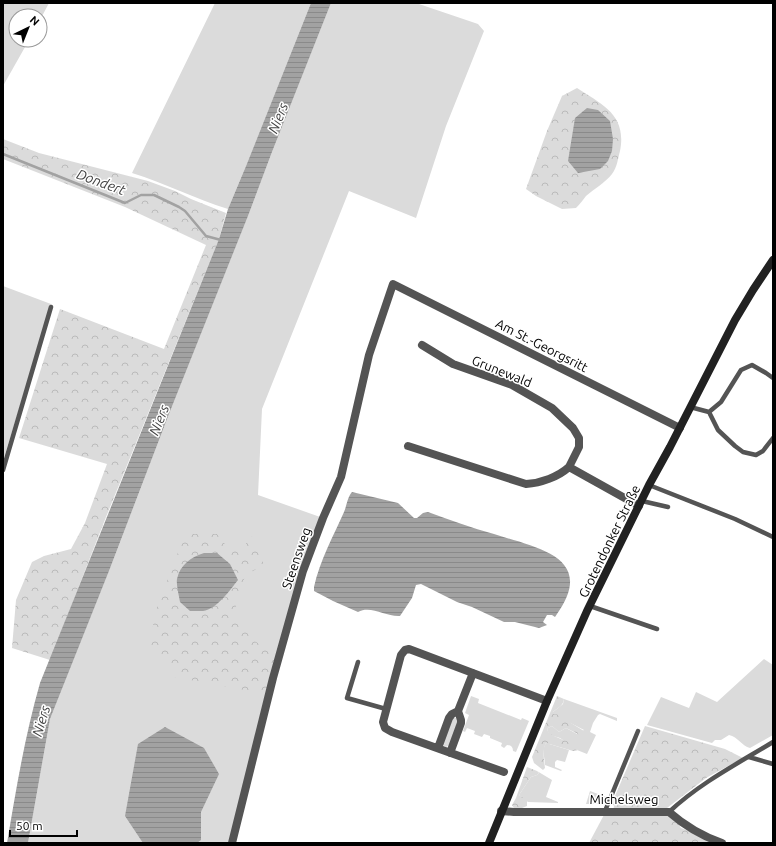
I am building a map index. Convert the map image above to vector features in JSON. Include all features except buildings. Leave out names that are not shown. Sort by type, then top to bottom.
[{"type":"main road","name":"Grotendonker Straße","points":[[488,843],[547,701],[590,606],[640,503],[735,320],[773,260]]},
{"type":"street","name":"Am St.-Georgsritt","points":[[393,284],[680,428]]},
{"type":"street","name":"Steensweg","points":[[232,843],[273,678],[303,571],[323,518],[341,477],[369,355],[393,284]]},
{"type":"street","name":"Grunewald","points":[[422,345],[453,364],[512,385],[552,408],[573,428],[579,438],[579,447],[569,467]]},
{"type":"street","points":[[408,446],[526,484],[535,484],[561,474],[569,467],[640,503]]},
{"type":"street","points":[[504,772],[385,728],[383,722],[401,655],[407,649],[547,701]]},
{"type":"street","points":[[450,753],[461,723],[458,711],[473,673]]},
{"type":"street","points":[[438,748],[449,718],[452,714],[458,711]]},
{"type":"street","name":"Michelsweg","points":[[501,811],[669,812]]},
{"type":"street","points":[[669,812],[704,837],[722,843]]},
{"type":"lane","points":[[3,470],[51,307]]},
{"type":"lane","points":[[709,412],[721,402],[741,370],[752,365],[773,378]]},
{"type":"lane","points":[[690,407],[709,412],[718,430],[743,452],[756,455],[763,451],[773,438]]},
{"type":"lane","points":[[649,485],[735,519],[773,537]]},
{"type":"lane","points":[[640,503],[668,507]]},
{"type":"lane","points":[[590,606],[657,629]]},
{"type":"lane","points":[[358,662],[347,698],[386,709]]},
{"type":"lane","points":[[605,811],[638,731]]},
{"type":"lane","name":"Michelsweg","points":[[669,812],[690,794],[714,777],[773,742]]},
{"type":"lane","points":[[749,757],[773,764]]},
{"type":"green space","points":[[3,3],[49,3],[46,8],[8,8],[8,48],[24,48],[3,86]]},
{"type":"green space","points":[[215,3],[311,3],[228,209],[132,173]]},
{"type":"green space","points":[[331,3],[416,3],[478,24],[484,31],[446,126],[416,218],[349,191],[262,409],[258,495],[323,518],[303,571],[232,843],[28,843],[50,719]]},
{"type":"green space","points":[[577,88],[611,112],[620,128],[620,151],[614,172],[603,183],[586,196],[576,208],[562,209],[536,196],[526,189],[547,131],[562,96]]},
{"type":"green space","points":[[3,139],[39,153],[148,181],[226,213],[219,239],[106,517],[50,660],[12,648],[16,600],[32,562],[44,556],[71,549],[85,523],[107,464],[19,438],[60,309],[164,349],[206,245],[125,207],[3,159]]},
{"type":"green space","points":[[3,286],[51,304],[3,461]]},
{"type":"green space","points":[[185,534],[217,534],[229,549],[244,549],[249,536],[256,538],[264,566],[246,574],[235,602],[240,624],[256,642],[278,653],[265,694],[174,677],[168,661],[149,647],[156,610]]},
{"type":"green space","points":[[764,659],[773,665],[773,735],[750,748],[729,735],[721,740],[715,740],[712,743],[647,725],[661,697],[689,708],[696,692],[717,702]]},
{"type":"green space","points":[[471,696],[479,699],[478,703],[521,720],[522,718],[529,721],[516,752],[513,751],[510,745],[507,745],[504,748],[501,746],[502,743],[490,738],[490,736],[484,734],[482,737],[474,734],[475,731],[467,728],[465,732],[463,731],[469,715],[465,713]]},
{"type":"green space","points":[[557,696],[564,699],[563,703],[553,712],[553,714],[562,715],[584,731],[580,735],[566,728],[559,732],[552,726],[548,728],[547,730],[554,736],[572,744],[578,750],[573,751],[546,743],[544,752],[545,768],[543,770],[534,763],[532,757]]},
{"type":"green space","points":[[564,699],[617,718],[617,721],[600,714],[598,715],[590,732],[596,735],[587,754],[577,750],[560,738],[550,735],[547,730],[552,726],[559,732],[566,728],[577,734],[584,730],[553,714],[553,712],[563,704]]},
{"type":"green space","points":[[453,718],[458,720],[450,745],[446,747],[443,745],[444,739]]},
{"type":"green space","points":[[645,726],[725,749],[743,758],[706,778],[667,808],[681,828],[721,843],[589,843],[605,813],[613,812],[614,806],[612,803]]},
{"type":"green space","points":[[546,743],[569,750],[565,762],[557,760],[555,762],[555,767],[562,770],[561,771],[545,765],[543,751]]},
{"type":"green space","points":[[527,767],[539,773],[531,777],[519,795],[527,800],[527,806],[522,808],[514,808],[512,805]]},
{"type":"green space","points":[[537,771],[552,780],[546,797],[558,803],[528,802],[519,795],[531,777],[539,773]]},
{"type":"green space","points":[[590,791],[606,797],[604,804],[586,804]]},
{"type":"water","name":"Niers","points":[[311,3],[331,3],[50,719],[28,843],[7,843],[25,743],[40,683],[219,239],[228,209]]},
{"type":"water","points":[[587,108],[598,110],[610,121],[613,139],[612,151],[608,161],[600,169],[578,173],[568,161],[575,118]]},
{"type":"water","points":[[352,492],[398,503],[414,518],[428,512],[469,527],[528,544],[544,551],[557,558],[566,568],[570,581],[567,597],[555,617],[552,615],[547,615],[543,622],[547,625],[539,628],[515,622],[504,622],[472,607],[457,602],[421,584],[416,585],[412,598],[400,616],[389,615],[373,610],[363,610],[358,612],[333,601],[314,591],[314,587],[323,558]]},
{"type":"water","points":[[204,553],[217,553],[230,564],[238,580],[223,598],[213,607],[203,611],[190,611],[180,602],[177,587],[178,574],[187,562]]},
{"type":"water","points":[[165,727],[204,748],[219,774],[201,812],[201,840],[197,843],[143,843],[125,816],[138,744]]},
{"type":"waterway","name":"Dondert","points":[[3,154],[125,203],[141,195],[154,195],[185,211],[206,236],[221,240]]}]
